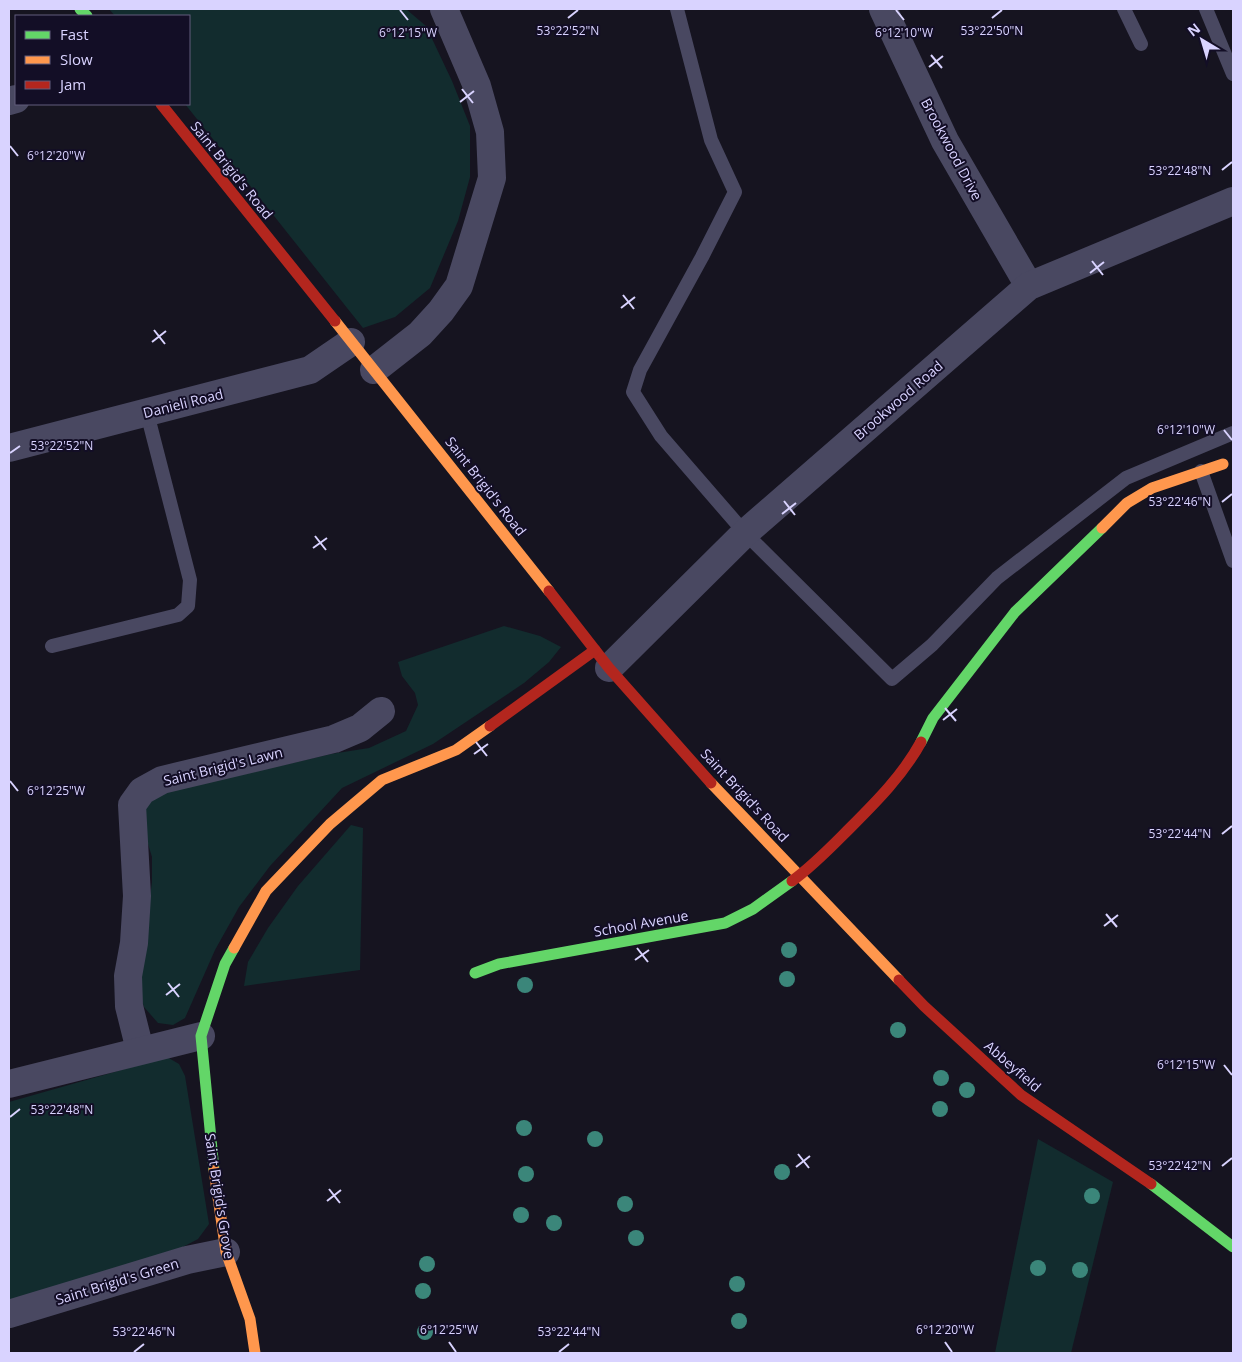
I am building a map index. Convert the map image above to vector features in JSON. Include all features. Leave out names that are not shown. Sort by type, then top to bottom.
[{"type":"street","points":[[374,370],[420,334],[441,311],[459,286],[492,178],[490,132],[478,86],[444,9]]},
{"type":"street","name":"Brookwood Drive","points":[[882,9],[945,141],[1029,286]]},
{"type":"street","name":"Saint Brigid's Road","points":[[162,105],[602,659],[725,798],[800,875]]},
{"type":"street","name":"Brookwood Road","points":[[602,659],[1029,286],[1233,202]]},
{"type":"street","name":"Danieli Road","points":[[9,448],[310,370],[351,342]]},
{"type":"street","name":"School Avenue","points":[[474,973],[499,964],[725,923],[753,909],[800,875],[882,796],[912,758],[933,718],[1015,612],[1128,503],[1152,488],[1228,462]]},
{"type":"street","name":"Saint Brigid's Grove","points":[[255,1353],[250,1319],[226,1252],[211,1152],[201,1036],[225,964],[266,891],[330,824],[382,780],[456,750],[602,659]]},
{"type":"street","name":"Saint Brigid's Lawn","points":[[140,1050],[129,1006],[128,976],[134,943],[137,896],[132,805],[142,791],[162,780],[334,739],[360,728],[381,711]]},
{"type":"street","name":"Abbeyfield","points":[[800,875],[924,1006],[1020,1095],[1162,1192],[1233,1247]]},
{"type":"street","points":[[9,1084],[201,1036]]},
{"type":"street","name":"Saint Brigid's Green","points":[[9,1314],[187,1260],[226,1252]]},
{"type":"lane","points":[[677,9],[711,140],[735,192],[640,370],[633,392],[661,436],[745,533],[892,680],[932,645],[997,578],[1126,478],[1233,433]]},
{"type":"lane","points":[[1124,9],[1141,44]]},
{"type":"lane","points":[[1206,9],[1233,74]]},
{"type":"lane","points":[[52,646],[178,616],[188,606],[190,580],[147,413]]},
{"type":"lane","points":[[1201,471],[1233,561]]},
{"type":"green space","points":[[109,9],[406,9],[426,26],[452,81],[470,126],[470,177],[458,221],[430,288],[395,317],[363,328],[186,105],[190,105],[190,15],[114,15]]},
{"type":"green space","points":[[504,626],[540,636],[561,647],[549,662],[524,683],[433,744],[342,788],[270,866],[239,907],[215,950],[185,1018],[173,1025],[158,1023],[144,1007],[138,989],[152,882],[152,857],[145,834],[143,809],[154,795],[331,754],[369,748],[406,731],[418,705],[415,693],[402,676],[398,662]]},
{"type":"green space","points":[[351,825],[363,828],[360,970],[244,986],[248,962],[268,928],[298,886]]},
{"type":"green space","points":[[167,1057],[179,1064],[185,1076],[209,1224],[198,1239],[177,1250],[9,1302],[9,1102]]},
{"type":"green space","points":[[1038,1139],[1113,1182],[1071,1353],[995,1353]]},
{"type":"traffic: fast","points":[[80,9],[86,15]]},
{"type":"traffic: fast","points":[[921,742],[933,718],[1015,612],[1102,528]]},
{"type":"traffic: fast","points":[[475,973],[499,964],[725,923],[753,909],[792,881]]},
{"type":"traffic: fast","points":[[214,1170],[201,1036],[225,964],[234,948]]},
{"type":"traffic: fast","points":[[1151,1184],[1233,1247]]},
{"type":"traffic: slow","points":[[335,321],[549,591]]},
{"type":"traffic: slow","points":[[1102,528],[1127,503],[1152,488],[1223,464]]},
{"type":"traffic: slow","points":[[234,948],[266,891],[330,824],[382,780],[456,750],[490,726]]},
{"type":"traffic: slow","points":[[711,783],[899,980]]},
{"type":"traffic: slow","points":[[214,1170],[226,1252],[250,1319],[255,1353]]},
{"type":"traffic: jam","points":[[162,105],[335,321]]},
{"type":"traffic: jam","points":[[549,591],[609,668],[711,783]]},
{"type":"traffic: jam","points":[[490,726],[595,650]]},
{"type":"traffic: jam","points":[[792,881],[822,856],[879,798],[906,766],[921,742]]},
{"type":"traffic: jam","points":[[899,980],[924,1006],[1021,1095],[1151,1184]]}]
